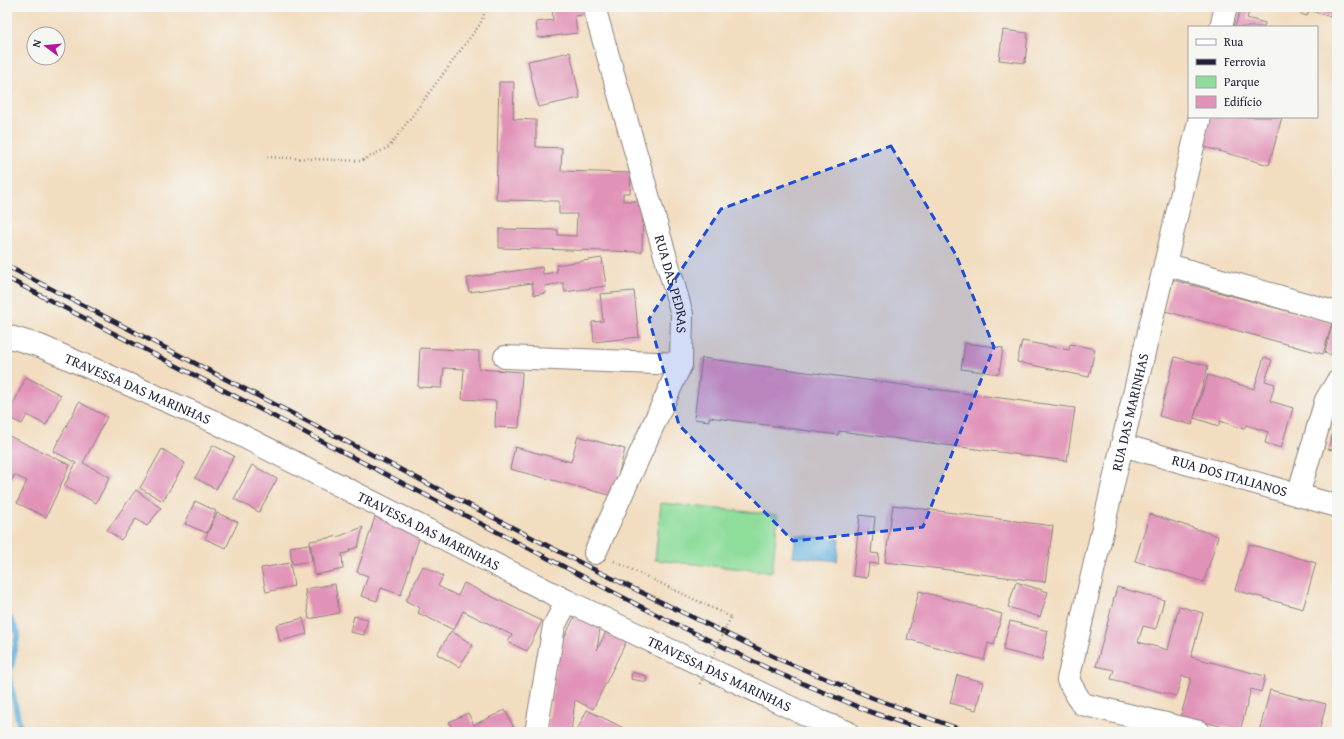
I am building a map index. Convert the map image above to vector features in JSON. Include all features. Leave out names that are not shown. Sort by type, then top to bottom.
[{"type":"street","name":"RUA DAS PEDRAS","points":[[594,7],[682,314],[681,364],[595,553]]},
{"type":"street","points":[[1221,26],[1226,7]]},
{"type":"street","name":"RUA DAS MARINHAS","points":[[1199,732],[1082,704],[1068,680],[1200,118]]},
{"type":"street","points":[[1165,264],[1337,313]]},
{"type":"street","name":"TRAVESSA DAS MARINHAS","points":[[7,336],[40,346],[215,422],[567,601],[818,721],[847,732]]},
{"type":"street","points":[[505,357],[681,364]]},
{"type":"street","points":[[1298,495],[1326,400],[1337,382]]},
{"type":"street","name":"RUA DOS ITALIANOS","points":[[1122,445],[1337,506]]},
{"type":"street","points":[[536,732],[554,626],[567,601]]},
{"type":"path","points":[[267,157],[362,162],[389,147],[480,24],[487,7]]},
{"type":"path","points":[[595,553],[731,617],[700,684]]},
{"type":"highlighted area","points":[[891,146],[956,255],[994,347],[923,527],[793,541],[679,425],[649,319],[721,209]]},
{"type":"green space","points":[[661,503],[778,515],[772,572],[655,560]]},
{"type":"water","points":[[796,535],[839,539],[837,561],[793,556]]},
{"type":"building","points":[[552,7],[583,7],[584,15],[575,16],[577,33],[538,38],[536,22],[553,20]]},
{"type":"building","points":[[1241,7],[1250,9],[1247,18],[1265,23],[1264,26],[1235,26]]},
{"type":"building","points":[[1282,7],[1337,7],[1337,19],[1309,10],[1307,16]]},
{"type":"building","points":[[1003,30],[1028,33],[1025,63],[999,60]]},
{"type":"building","points":[[570,52],[580,98],[538,107],[528,61]]},
{"type":"building","points":[[499,82],[514,82],[513,119],[536,120],[536,147],[562,148],[561,171],[631,173],[630,193],[623,193],[623,201],[643,201],[642,252],[499,248],[499,229],[558,230],[558,235],[576,236],[577,214],[559,214],[559,201],[496,200]]},
{"type":"building","points":[[1209,118],[1282,118],[1269,165],[1201,146]]},
{"type":"building","points":[[602,258],[606,286],[565,292],[563,283],[545,286],[546,293],[534,295],[532,283],[469,292],[467,278],[542,267],[543,274],[557,272],[556,265]]},
{"type":"building","points":[[1173,280],[1332,323],[1323,354],[1165,311]]},
{"type":"building","points":[[634,291],[639,337],[594,342],[592,322],[603,321],[600,294]]},
{"type":"building","points":[[1332,324],[1337,325],[1337,356],[1325,353]]},
{"type":"building","points":[[1022,341],[1069,350],[1070,344],[1095,349],[1089,377],[1017,362]]},
{"type":"building","points":[[965,343],[1003,348],[999,374],[961,369]]},
{"type":"building","points":[[420,348],[479,351],[479,369],[522,372],[519,428],[495,427],[496,401],[462,399],[464,369],[444,368],[442,388],[418,387]]},
{"type":"building","points":[[1175,357],[1208,366],[1192,425],[1159,416]]},
{"type":"building","points":[[1264,357],[1272,360],[1265,381],[1275,384],[1270,401],[1293,408],[1281,448],[1265,443],[1268,432],[1246,425],[1244,429],[1220,421],[1219,426],[1194,418],[1208,375],[1254,389]]},
{"type":"building","points":[[702,358],[1075,408],[1067,461],[839,431],[838,435],[709,417],[709,421],[694,419]]},
{"type":"building","points":[[26,377],[61,395],[46,425],[27,415],[22,424],[7,417]]},
{"type":"building","points":[[79,402],[107,417],[83,463],[110,477],[96,503],[64,486],[76,463],[53,451]]},
{"type":"building","points":[[1337,419],[1337,451],[1328,449]]},
{"type":"building","points":[[7,435],[70,465],[46,517],[17,503],[27,481],[14,475],[13,479],[7,477]]},
{"type":"building","points":[[578,436],[625,449],[613,496],[510,469],[515,447],[571,462]]},
{"type":"building","points":[[213,445],[234,456],[216,489],[195,478]]},
{"type":"building","points":[[162,449],[185,463],[163,501],[140,488]]},
{"type":"building","points":[[252,465],[277,479],[259,512],[234,499]]},
{"type":"building","points":[[136,490],[161,508],[147,526],[136,519],[121,540],[107,530]]},
{"type":"building","points":[[195,501],[216,511],[207,533],[185,524]]},
{"type":"building","points":[[893,505],[1053,526],[1045,582],[885,562]]},
{"type":"building","points":[[217,513],[238,522],[226,548],[205,539]]},
{"type":"building","points":[[376,514],[420,535],[401,595],[381,588],[377,601],[361,596],[368,576],[357,572]]},
{"type":"building","points":[[1150,514],[1218,536],[1204,582],[1135,561]]},
{"type":"building","points":[[860,515],[875,517],[871,553],[879,554],[878,564],[869,563],[867,578],[853,576]]},
{"type":"building","points":[[363,527],[358,547],[349,550],[350,552],[342,554],[343,569],[315,575],[310,541],[340,536]]},
{"type":"building","points":[[309,544],[312,561],[292,564],[290,547]]},
{"type":"building","points":[[1249,544],[1316,563],[1303,609],[1235,590]]},
{"type":"building","points":[[290,563],[294,586],[266,592],[261,568]]},
{"type":"building","points":[[423,566],[443,576],[438,586],[458,596],[464,583],[542,621],[527,651],[508,642],[512,635],[463,611],[454,630],[418,613],[420,608],[406,601]]},
{"type":"building","points":[[1016,582],[1048,592],[1040,617],[1008,607]]},
{"type":"building","points":[[335,584],[339,613],[309,619],[305,589]]},
{"type":"building","points":[[1117,587],[1164,600],[1156,629],[1143,626],[1138,642],[1168,650],[1179,606],[1203,613],[1191,657],[1265,676],[1261,692],[1251,689],[1240,731],[1181,716],[1191,678],[1182,676],[1176,696],[1111,679],[1114,670],[1096,666]]},
{"type":"building","points":[[919,591],[1002,614],[994,645],[988,643],[984,660],[907,639]]},
{"type":"building","points":[[354,616],[368,619],[364,635],[350,632]]},
{"type":"building","points":[[575,616],[600,628],[597,650],[607,630],[627,640],[593,709],[575,700],[571,732],[547,732],[559,648]]},
{"type":"building","points":[[303,618],[307,634],[280,641],[276,625]]},
{"type":"building","points":[[1010,621],[1048,631],[1042,660],[1003,650]]},
{"type":"building","points":[[451,631],[473,645],[459,667],[437,654]]},
{"type":"building","points":[[632,672],[647,676],[646,682],[631,679]]},
{"type":"building","points":[[957,675],[983,682],[976,710],[950,703]]},
{"type":"building","points":[[1270,690],[1326,704],[1319,732],[1259,732]]},
{"type":"building","points":[[505,710],[516,732],[454,732],[449,722],[468,713],[474,725]]},
{"type":"building","points":[[587,710],[632,732],[576,732]]},
{"type":"building","points":[[1333,726],[1337,727],[1337,732],[1332,732]]},
{"type":"waterway","points":[[7,613],[18,633],[9,677],[21,732]]},
{"type":"railway","points":[[7,266],[589,567],[783,661],[873,698],[968,732]]},
{"type":"railway","points":[[7,278],[663,618],[778,673],[868,711],[929,732]]}]
